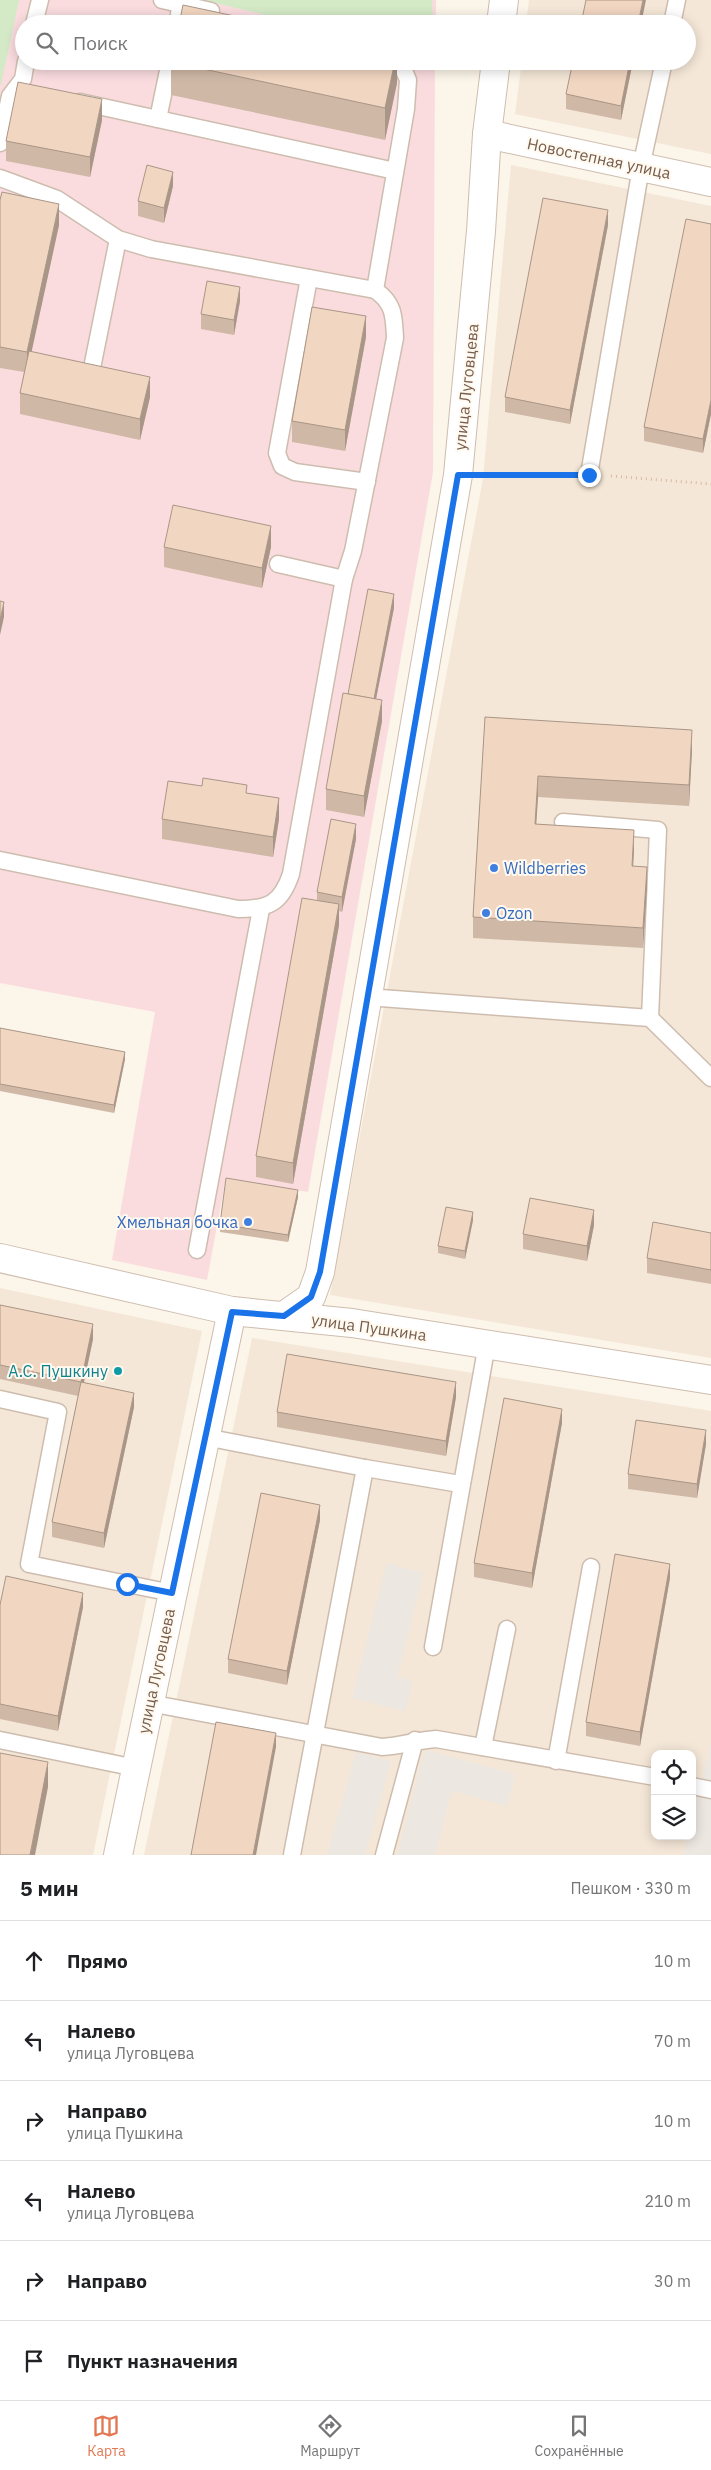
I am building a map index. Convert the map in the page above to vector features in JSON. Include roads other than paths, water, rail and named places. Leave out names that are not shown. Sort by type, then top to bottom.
[{"type":"street","points":[[502,15],[504,0]]},
{"type":"street","name":"улица Луговцева","points":[[284,1316],[311,1297],[320,1272],[458,475],[495,70]]},
{"type":"street","name":"Новостепная улица","points":[[488,134],[711,182]]},
{"type":"street","name":"улица Пушкина","points":[[0,1258],[232,1312],[352,1323],[711,1380]]},
{"type":"street","name":"улица Луговцева","points":[[118,1855],[232,1312]]},
{"type":"lane","points":[[36,15],[40,0]]},
{"type":"lane","points":[[162,0],[230,15]]},
{"type":"lane","points":[[674,15],[677,0]]},
{"type":"lane","points":[[179,15],[182,4]]},
{"type":"lane","points":[[0,143],[10,96],[14,87],[23,79],[24,70]]},
{"type":"lane","points":[[158,119],[168,70]]},
{"type":"lane","points":[[375,290],[396,170],[408,80],[404,70]]},
{"type":"lane","points":[[589,475],[641,167],[662,70]]},
{"type":"lane","points":[[14,87],[34,91]]},
{"type":"lane","points":[[62,98],[396,170]]},
{"type":"lane","points":[[0,178],[57,199],[118,239],[150,249],[375,290],[386,298],[394,316],[395,338],[353,551],[344,579],[291,874],[286,890],[261,909],[238,909],[0,860]]},
{"type":"lane","points":[[92,368],[118,239]]},
{"type":"lane","points":[[309,278],[277,453],[282,466],[295,472],[367,482]]},
{"type":"lane","points":[[278,564],[344,579]]},
{"type":"lane","points":[[562,822],[658,830],[650,1018]]},
{"type":"lane","points":[[197,1250],[261,909]]},
{"type":"lane","points":[[368,997],[650,1018],[711,1078]]},
{"type":"lane","points":[[433,1647],[460,1484],[487,1344]]},
{"type":"lane","points":[[0,1399],[58,1412],[29,1564],[172,1593]]},
{"type":"lane","points":[[205,1437],[460,1484]]},
{"type":"lane","points":[[292,1855],[365,1468]]},
{"type":"lane","points":[[556,1761],[591,1567]]},
{"type":"lane","points":[[483,1747],[507,1629]]},
{"type":"lane","points":[[149,1702],[382,1747],[396,1746],[415,1740],[436,1739],[651,1776]]},
{"type":"lane","points":[[0,1740],[136,1768]]},
{"type":"lane","points":[[384,1855],[415,1740]]},
{"type":"lane","points":[[696,1787],[711,1790]]},
{"type":"place","name":"Wildberries","points":[[494,868]]},
{"type":"place","name":"Ozon","points":[[486,913]]},
{"type":"place","name":"Хмельная бочка","points":[[248,1222]]},
{"type":"place","name":"А.С. Пушкину","points":[[118,1371]]}]
